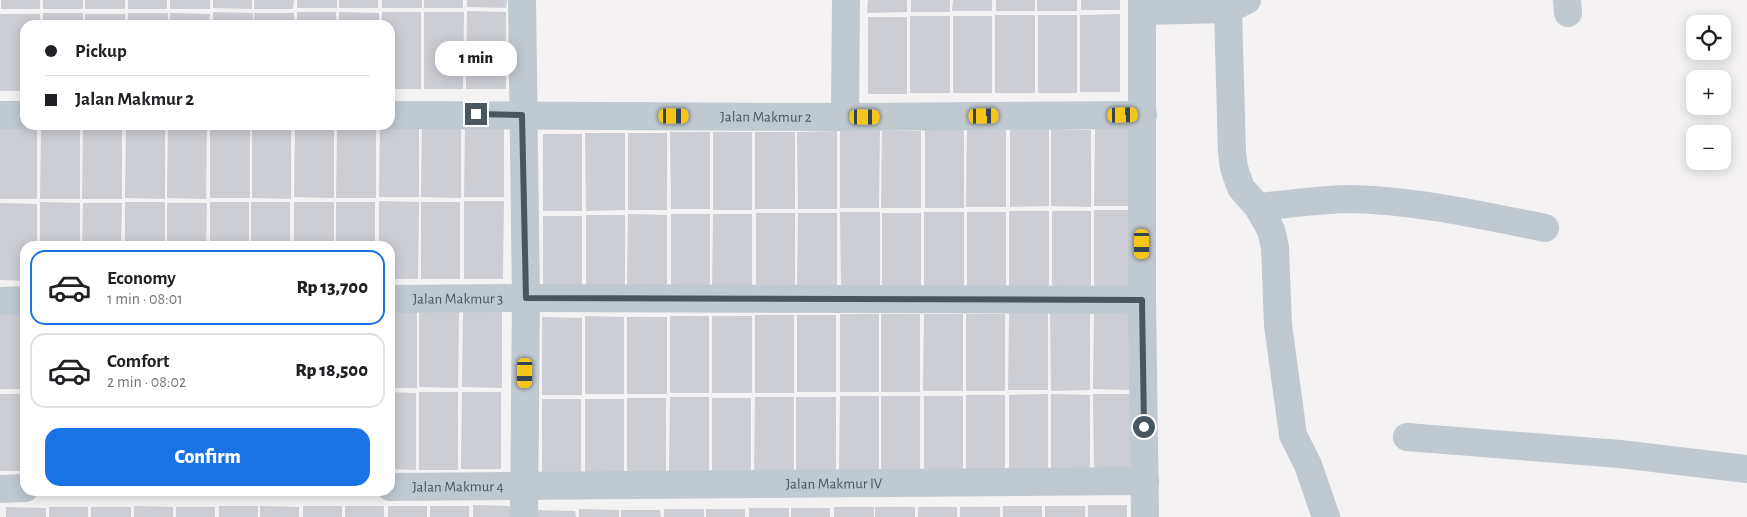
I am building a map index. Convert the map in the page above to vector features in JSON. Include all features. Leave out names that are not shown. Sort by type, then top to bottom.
[{"type":"street","points":[[522,0],[522,115],[526,298],[524,517]]},
{"type":"street","points":[[845,117],[846,0]]},
{"type":"street","points":[[1146,517],[1142,300],[1142,6],[1238,5],[1234,168],[1241,188],[1258,207],[1271,230],[1275,247],[1278,325],[1293,434],[1308,465],[1326,517]]},
{"type":"street","points":[[0,115],[20,115]]},
{"type":"street","name":"Jalan Makmur 2","points":[[395,115],[845,117],[1143,115]]},
{"type":"street","points":[[1258,207],[1352,199],[1412,203],[1456,209],[1545,228]]},
{"type":"street","name":"Jalan Makmur 3","points":[[395,299],[1142,300]]},
{"type":"street","points":[[0,300],[20,300]]},
{"type":"street","points":[[1407,437],[1620,454],[1747,469]]},
{"type":"street","name":"Jalan Makmur IV","points":[[524,486],[1145,481]]},
{"type":"street","name":"Jalan Makmur 4","points":[[395,487],[524,486]]},
{"type":"street","points":[[0,489],[20,488]]},
{"type":"building","points":[[1,0],[40,0],[40,9],[1,9]]},
{"type":"building","points":[[43,0],[83,0],[83,9],[43,9]]},
{"type":"building","points":[[85,0],[125,0],[125,9],[85,9]]},
{"type":"building","points":[[128,0],[167,0],[167,9],[128,9]]},
{"type":"building","points":[[170,0],[210,0],[210,9],[170,9]]},
{"type":"building","points":[[213,0],[252,0],[252,9],[213,8]]},
{"type":"building","points":[[254,0],[294,0],[293,9],[254,9]]},
{"type":"building","points":[[297,0],[337,0],[337,8],[297,8]]},
{"type":"building","points":[[339,0],[378,0],[378,8],[339,8]]},
{"type":"building","points":[[382,0],[422,0],[422,8],[382,8]]},
{"type":"building","points":[[424,0],[463,0],[463,8],[424,8]]},
{"type":"building","points":[[467,0],[507,0],[506,8],[467,7]]},
{"type":"building","points":[[868,0],[907,0],[907,12],[867,13]]},
{"type":"building","points":[[911,0],[950,0],[950,12],[911,12]]},
{"type":"building","points":[[953,0],[992,0],[992,11],[952,11]]},
{"type":"building","points":[[996,0],[1035,0],[1035,11],[996,11]]},
{"type":"building","points":[[1037,0],[1077,0],[1077,11],[1037,11]]},
{"type":"building","points":[[1081,0],[1120,0],[1120,10],[1081,10]]},
{"type":"building","points":[[467,11],[506,12],[506,89],[466,89]]},
{"type":"building","points":[[213,12],[253,13],[253,20],[213,20]]},
{"type":"building","points":[[297,12],[336,12],[336,20],[297,20]]},
{"type":"building","points":[[339,12],[379,13],[379,20],[339,20]]},
{"type":"building","points":[[382,12],[421,12],[421,89],[395,89],[395,20],[382,20]]},
{"type":"building","points":[[424,12],[464,12],[463,89],[424,89]]},
{"type":"building","points":[[43,13],[83,13],[83,20],[43,20]]},
{"type":"building","points":[[128,13],[168,13],[168,20],[128,20]]},
{"type":"building","points":[[170,13],[210,14],[209,20],[170,20]]},
{"type":"building","points":[[254,13],[294,13],[294,20],[254,20]]},
{"type":"building","points":[[0,14],[40,14],[40,20],[20,20],[20,91],[0,91]]},
{"type":"building","points":[[85,14],[125,14],[125,20],[85,20]]},
{"type":"building","points":[[1120,14],[1120,92],[1080,92],[1080,15]]},
{"type":"building","points":[[995,15],[1035,15],[1035,93],[995,93]]},
{"type":"building","points":[[1038,15],[1077,15],[1077,93],[1038,93]]},
{"type":"building","points":[[910,16],[950,16],[950,93],[910,93]]},
{"type":"building","points":[[953,16],[992,16],[992,93],[953,93]]},
{"type":"building","points":[[868,17],[907,17],[907,94],[868,94]]},
{"type":"building","points":[[419,120],[419,197],[379,197],[380,130],[395,130],[395,124]]},
{"type":"building","points":[[422,120],[461,120],[461,198],[421,197]]},
{"type":"building","points":[[465,120],[504,120],[504,197],[464,197]]},
{"type":"building","points":[[0,121],[20,123],[20,130],[37,130],[37,199],[0,199]]},
{"type":"building","points":[[1095,128],[1134,129],[1134,206],[1094,206]]},
{"type":"building","points":[[1010,129],[1049,129],[1049,206],[1010,207]]},
{"type":"building","points":[[1051,129],[1091,130],[1091,207],[1051,206]]},
{"type":"building","points":[[41,130],[80,130],[80,199],[40,199]]},
{"type":"building","points":[[83,130],[122,130],[122,199],[82,199]]},
{"type":"building","points":[[126,130],[165,130],[165,199],[125,198]]},
{"type":"building","points":[[168,130],[207,130],[206,199],[167,198]]},
{"type":"building","points":[[210,130],[250,130],[250,198],[210,198]]},
{"type":"building","points":[[252,130],[291,130],[291,199],[252,198]]},
{"type":"building","points":[[295,130],[334,130],[334,198],[294,197]]},
{"type":"building","points":[[337,130],[376,130],[376,198],[336,198]]},
{"type":"building","points":[[925,130],[964,130],[964,208],[925,208]]},
{"type":"building","points":[[967,130],[1006,130],[1006,207],[966,207]]},
{"type":"building","points":[[837,131],[837,209],[798,209],[797,132]]},
{"type":"building","points":[[840,131],[880,131],[879,208],[840,208]]},
{"type":"building","points":[[882,131],[921,131],[921,208],[881,208]]},
{"type":"building","points":[[670,132],[710,132],[710,209],[671,209]]},
{"type":"building","points":[[713,132],[752,132],[752,210],[713,210]]},
{"type":"building","points":[[755,132],[795,132],[795,209],[755,209]]},
{"type":"building","points":[[585,133],[625,133],[625,210],[586,211]]},
{"type":"building","points":[[628,133],[667,133],[667,210],[628,210]]},
{"type":"building","points":[[543,134],[582,134],[582,211],[543,211]]},
{"type":"building","points":[[379,201],[419,202],[418,279],[395,279],[395,241],[379,241]]},
{"type":"building","points":[[464,201],[504,201],[503,279],[464,279]]},
{"type":"building","points":[[40,202],[80,203],[80,241],[40,241]]},
{"type":"building","points":[[125,202],[165,202],[165,241],[125,241]]},
{"type":"building","points":[[210,202],[249,202],[249,241],[210,241]]},
{"type":"building","points":[[251,202],[290,202],[290,241],[251,241]]},
{"type":"building","points":[[294,202],[334,202],[334,241],[294,241]]},
{"type":"building","points":[[336,202],[375,202],[375,241],[336,241]]},
{"type":"building","points":[[421,202],[460,202],[460,279],[421,279]]},
{"type":"building","points":[[0,203],[37,204],[37,241],[20,241],[20,281],[0,280]]},
{"type":"building","points":[[83,203],[122,203],[121,241],[82,241]]},
{"type":"building","points":[[167,203],[207,203],[206,241],[167,241]]},
{"type":"building","points":[[1094,210],[1134,210],[1134,288],[1094,288]]},
{"type":"building","points":[[1009,211],[1049,211],[1049,289],[1009,288]]},
{"type":"building","points":[[1052,211],[1091,211],[1091,288],[1052,289]]},
{"type":"building","points":[[840,212],[880,212],[880,290],[841,290]]},
{"type":"building","points":[[924,212],[964,212],[964,289],[924,289]]},
{"type":"building","points":[[967,212],[1006,212],[1006,289],[967,289]]},
{"type":"building","points":[[756,213],[795,213],[795,291],[756,291]]},
{"type":"building","points":[[798,213],[837,213],[837,291],[797,290]]},
{"type":"building","points":[[882,213],[921,213],[921,290],[882,290]]},
{"type":"building","points":[[628,214],[667,215],[667,292],[627,292]]},
{"type":"building","points":[[671,214],[710,214],[710,292],[671,292]]},
{"type":"building","points":[[713,214],[752,214],[752,291],[712,291]]},
{"type":"building","points":[[586,215],[625,215],[625,292],[586,292]]},
{"type":"building","points":[[543,216],[582,216],[582,293],[543,293]]},
{"type":"building","points":[[395,310],[417,310],[417,388],[395,388]]},
{"type":"building","points":[[419,310],[459,311],[458,388],[419,387]]},
{"type":"building","points":[[463,310],[502,310],[502,388],[462,387]]},
{"type":"building","points":[[0,312],[20,312],[20,389],[0,389]]},
{"type":"building","points":[[1094,312],[1133,312],[1133,390],[1093,389]]},
{"type":"building","points":[[1009,313],[1048,313],[1048,390],[1008,390]]},
{"type":"building","points":[[1050,313],[1090,313],[1090,390],[1051,391]]},
{"type":"building","points":[[840,314],[879,314],[879,392],[840,392]]},
{"type":"building","points":[[881,314],[920,314],[920,392],[881,392]]},
{"type":"building","points":[[924,314],[963,314],[963,391],[923,391]]},
{"type":"building","points":[[966,314],[1005,314],[1005,391],[966,391]]},
{"type":"building","points":[[755,315],[794,315],[794,393],[755,393]]},
{"type":"building","points":[[797,315],[836,315],[836,392],[797,392]]},
{"type":"building","points":[[585,316],[624,317],[624,394],[585,394]]},
{"type":"building","points":[[670,316],[709,316],[709,393],[670,393]]},
{"type":"building","points":[[712,316],[752,316],[752,393],[712,393]]},
{"type":"building","points":[[542,317],[582,318],[582,395],[542,395]]},
{"type":"building","points":[[627,317],[667,317],[667,394],[627,394]]},
{"type":"building","points":[[395,392],[416,393],[416,470],[395,469]]},
{"type":"building","points":[[419,392],[458,392],[458,470],[419,470]]},
{"type":"building","points":[[462,392],[501,392],[501,469],[461,469]]},
{"type":"building","points":[[0,394],[20,394],[20,471],[0,471]]},
{"type":"building","points":[[1048,394],[1048,472],[1009,472],[1009,395]]},
{"type":"building","points":[[1051,394],[1090,395],[1090,472],[1051,472]]},
{"type":"building","points":[[1093,394],[1133,394],[1133,471],[1094,471]]},
{"type":"building","points":[[966,395],[1005,395],[1005,473],[966,473]]},
{"type":"building","points":[[840,396],[879,396],[879,474],[839,473]]},
{"type":"building","points":[[881,396],[920,396],[920,474],[881,474]]},
{"type":"building","points":[[924,396],[963,396],[963,473],[924,473]]},
{"type":"building","points":[[670,397],[709,397],[709,475],[669,475]]},
{"type":"building","points":[[755,397],[794,397],[794,474],[754,474]]},
{"type":"building","points":[[796,397],[836,397],[836,475],[796,474]]},
{"type":"building","points":[[627,398],[666,398],[666,475],[627,475]]},
{"type":"building","points":[[712,398],[751,398],[751,475],[712,475]]},
{"type":"building","points":[[542,399],[581,399],[581,477],[542,477]]},
{"type":"building","points":[[585,399],[624,399],[624,476],[585,476]]},
{"type":"building","points":[[473,505],[512,506],[512,517],[473,517]]},
{"type":"building","points":[[1088,505],[1127,505],[1127,517],[1088,517]]},
{"type":"building","points":[[134,506],[173,507],[173,517],[134,517]]},
{"type":"building","points":[[219,506],[258,506],[258,517],[219,517]]},
{"type":"building","points":[[260,506],[299,507],[299,517],[260,517]]},
{"type":"building","points":[[303,506],[342,506],[342,517],[303,517]]},
{"type":"building","points":[[345,506],[384,506],[384,517],[345,517]]},
{"type":"building","points":[[388,506],[427,506],[427,517],[388,517]]},
{"type":"building","points":[[430,506],[469,506],[469,517],[430,517]]},
{"type":"building","points":[[1003,506],[1042,506],[1042,517],[1003,517]]},
{"type":"building","points":[[1045,506],[1085,506],[1085,517],[1045,517]]},
{"type":"building","points":[[6,507],[46,508],[46,517],[6,517]]},
{"type":"building","points":[[49,507],[88,507],[88,517],[49,517]]},
{"type":"building","points":[[91,507],[131,507],[131,517],[91,517]]},
{"type":"building","points":[[176,507],[215,507],[215,517],[176,517]]},
{"type":"building","points":[[834,507],[874,507],[874,517],[834,517]]},
{"type":"building","points":[[875,507],[915,507],[915,517],[875,517]]},
{"type":"building","points":[[918,507],[957,507],[957,517],[918,517]]},
{"type":"building","points":[[960,507],[1000,507],[1000,517],[960,517]]},
{"type":"building","points":[[749,508],[789,508],[789,517],[749,517]]},
{"type":"building","points":[[791,508],[830,508],[830,517],[791,517]]},
{"type":"building","points":[[579,509],[619,510],[619,517],[579,517]]},
{"type":"building","points":[[664,509],[704,509],[704,517],[664,517]]},
{"type":"building","points":[[706,509],[745,509],[745,517],[706,517]]},
{"type":"building","points":[[536,510],[575,511],[576,517],[536,517]]},
{"type":"building","points":[[621,510],[660,510],[661,517],[621,517]]},
{"type":"route","points":[[476,114],[522,115],[526,298],[1142,300],[1144,427]]}]
